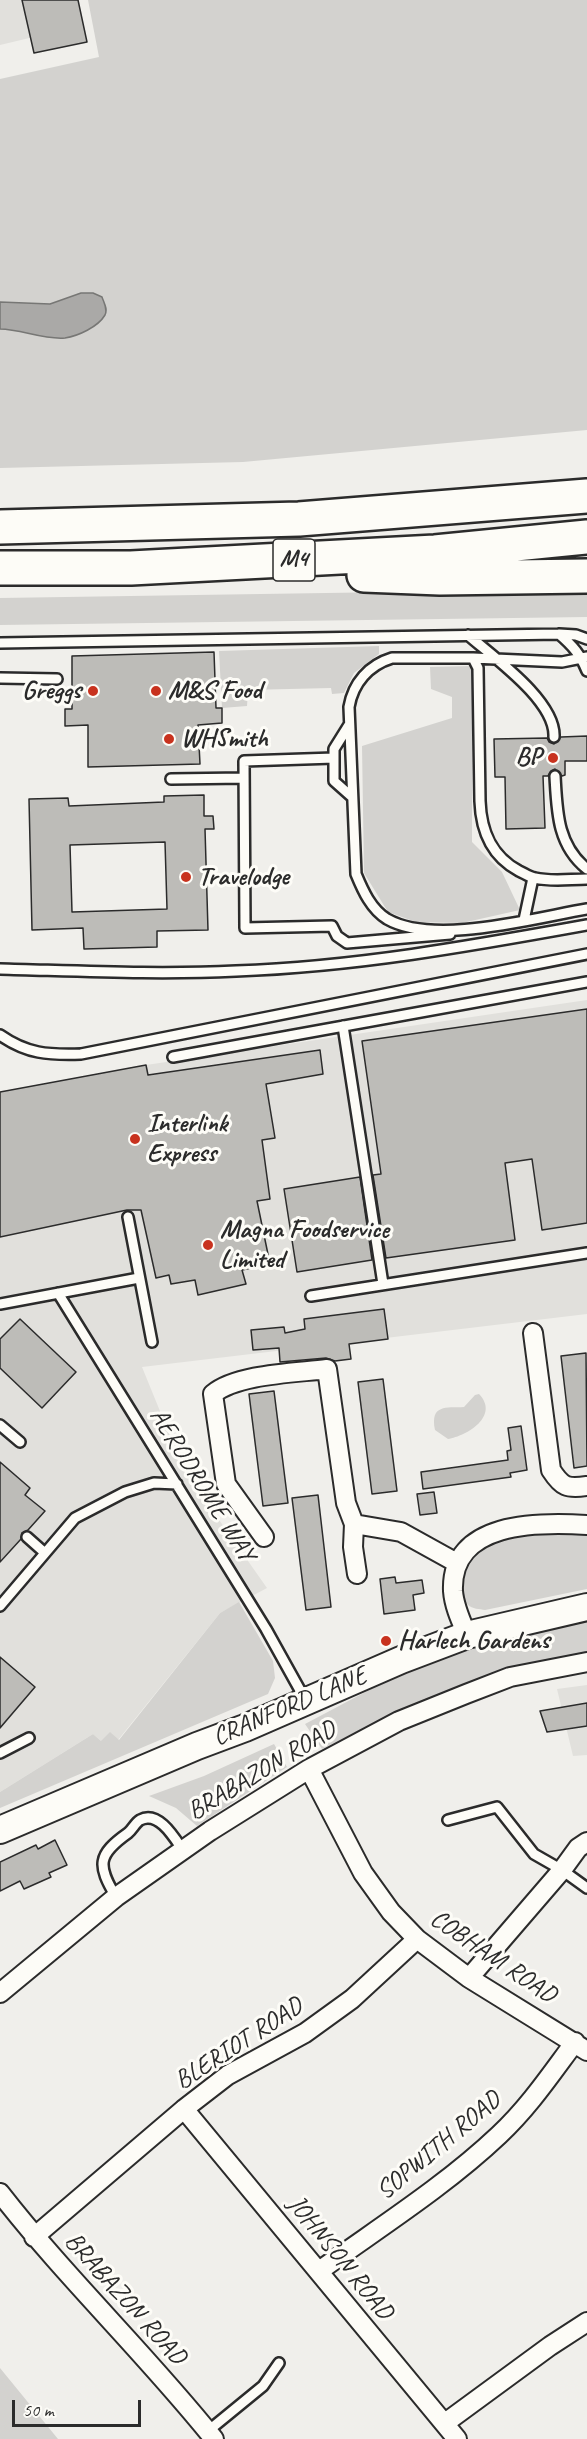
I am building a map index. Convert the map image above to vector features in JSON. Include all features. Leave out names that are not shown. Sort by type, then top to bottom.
[{"type":"highway","name":"M4","points":[[489,506],[587,483]]},
{"type":"highway","name":"M4","points":[[0,527],[299,519],[489,506],[587,496]]},
{"type":"highway","name":"M4","points":[[0,568],[131,568],[435,552],[587,537]]},
{"type":"highway","points":[[131,568],[440,578],[587,576]]},
{"type":"street","points":[[533,1333],[551,1470],[559,1482],[571,1488],[587,1486]]},
{"type":"street","points":[[264,1537],[226,1484],[213,1394],[222,1386],[237,1381],[327,1369],[346,1503],[354,1524],[353,1547],[357,1574]]},
{"type":"street","points":[[354,1524],[401,1532],[457,1563]]},
{"type":"street","points":[[467,1635],[453,1592],[457,1563],[464,1551],[476,1540],[505,1528],[587,1525]]},
{"type":"street","name":"CRANFORD LANE","points":[[0,1830],[467,1635],[522,1620],[587,1607]]},
{"type":"street","name":"BRABAZON ROAD","points":[[0,1993],[116,1897],[182,1849],[309,1769],[399,1721],[510,1677],[587,1662]]},
{"type":"street","name":"COBHAM ROAD","points":[[309,1769],[363,1873],[392,1912],[417,1939],[469,1978],[581,2046]]},
{"type":"street","points":[[469,1978],[562,1870],[578,1848],[587,1842]]},
{"type":"street","name":"BLERIOT ROAD","points":[[34,2236],[184,2109],[228,2075],[305,2033],[352,1999],[417,1939]]},
{"type":"street","name":"SOPWITH ROAD","points":[[319,2271],[453,2174],[500,2134],[581,2046]]},
{"type":"street","name":"JOHNSON ROAD","points":[[184,2109],[458,2439]]},
{"type":"street","name":"BRABAZON ROAD","points":[[0,2193],[74,2283],[147,2359],[211,2435]]},
{"type":"street","points":[[445,2423],[587,2322]]},
{"type":"lane","points":[[559,634],[585,658],[587,671]]},
{"type":"lane","points":[[0,643],[559,634],[576,635],[587,639]]},
{"type":"lane","points":[[468,635],[512,673],[545,709],[555,730],[554,737]]},
{"type":"lane","points":[[463,930],[409,928],[385,918],[365,896],[356,874],[352,797],[351,697],[358,682],[370,668],[381,661],[392,658],[473,658],[562,662],[585,658]]},
{"type":"lane","points":[[473,658],[478,668],[480,801],[483,828],[495,852],[513,867],[533,878],[587,879]]},
{"type":"lane","points":[[0,678],[57,679]]},
{"type":"lane","points":[[350,723],[334,749],[334,781],[352,797]]},
{"type":"lane","points":[[334,759],[244,761],[245,928],[332,926],[337,936],[346,943],[446,935],[463,930],[587,909]]},
{"type":"lane","points":[[555,776],[558,822],[565,843],[587,869]]},
{"type":"lane","points":[[171,779],[244,778]]},
{"type":"lane","points":[[524,920],[533,878]]},
{"type":"lane","points":[[0,969],[180,973],[248,971],[323,965],[450,949],[587,925]]},
{"type":"lane","points":[[0,1035],[17,1047],[47,1055],[81,1054],[587,954]]},
{"type":"lane","points":[[173,1057],[587,982]]},
{"type":"lane","points":[[344,1026],[383,1284]]},
{"type":"lane","points":[[128,1217],[152,1342]]},
{"type":"lane","points":[[311,1296],[587,1252]]},
{"type":"lane","points":[[0,1304],[139,1278]]},
{"type":"lane","name":"AERODROME WAY","points":[[58,1293],[266,1629],[306,1701]]},
{"type":"lane","points":[[0,1425],[20,1442]]},
{"type":"lane","points":[[0,1606],[75,1518],[125,1492],[154,1482],[177,1484]]},
{"type":"lane","points":[[27,1537],[45,1552]]},
{"type":"lane","points":[[0,1591],[13,1591]]},
{"type":"lane","points":[[0,1753],[29,1738]]},
{"type":"lane","points":[[448,1820],[497,1808],[534,1854],[587,1888]]},
{"type":"lane","points":[[116,1897],[104,1878],[101,1864],[105,1852],[114,1842],[131,1831],[142,1818],[150,1818],[161,1823],[182,1849]]},
{"type":"lane","points":[[211,2435],[263,2386],[279,2363]]},
{"type":"shaded area","points":[[0,0],[58,0],[63,30],[0,45]]},
{"type":"shaded area","points":[[88,0],[587,0],[587,430],[243,462],[0,468],[0,79],[99,57]]},
{"type":"shaded area","points":[[81,293],[93,293],[102,297],[106,310],[98,323],[82,333],[57,338],[0,329],[0,302],[50,304]]},
{"type":"shaded area","points":[[587,589],[587,617],[0,625],[0,598]]},
{"type":"shaded area","points":[[379,646],[379,654],[354,673],[344,693],[332,694],[331,688],[248,690],[247,706],[222,708],[219,651]]},
{"type":"shaded area","points":[[472,666],[472,842],[502,872],[520,910],[462,923],[416,922],[388,912],[364,873],[362,746],[452,718],[452,697],[431,689],[430,667]]},
{"type":"shaded area","points":[[587,1000],[587,1314],[142,1367],[184,1470],[267,1588],[220,1613],[118,1740],[101,1741],[93,1734],[0,1792],[0,1092],[146,1065]]},
{"type":"shaded area","points":[[479,1394],[486,1410],[478,1424],[472,1429],[448,1439],[435,1430],[434,1422],[437,1412],[446,1408],[464,1407],[475,1395]]},
{"type":"shaded area","points":[[557,1532],[587,1534],[587,1589],[485,1610],[472,1607],[464,1601],[462,1587],[465,1571],[470,1558],[477,1550],[493,1540],[508,1536]]},
{"type":"shaded area","points":[[239,1602],[273,1661],[275,1678],[268,1694],[0,1808],[0,1792],[93,1734],[101,1741],[110,1732],[119,1740],[220,1613]]},
{"type":"shaded area","points":[[587,1621],[587,1653],[519,1666],[451,1689],[322,1749],[305,1724],[373,1688],[473,1645]]},
{"type":"shaded area","points":[[587,1685],[587,1755],[573,1756],[557,1689]]},
{"type":"shaded area","points":[[274,1744],[287,1767],[197,1826],[176,1808],[149,1796],[204,1776]]},
{"type":"shaded area","points":[[0,2368],[58,2439],[0,2439]]},
{"type":"building","points":[[22,0],[78,0],[87,42],[34,53]]},
{"type":"building","points":[[214,652],[216,708],[222,708],[222,723],[198,725],[200,764],[88,767],[88,725],[65,726],[65,709],[72,709],[72,656]]},
{"type":"building","points":[[587,736],[587,761],[565,761],[565,775],[562,776],[555,769],[548,776],[543,776],[545,828],[506,829],[505,777],[495,777],[494,739],[547,738],[554,744],[561,737]]},
{"type":"building","name":"Travelodge","points":[[204,795],[204,816],[213,816],[214,829],[205,829],[208,930],[157,931],[157,947],[84,949],[83,928],[32,930],[29,799],[68,798],[69,806],[164,802],[164,796]],"holes":[[[165,842],[167,909],[72,912],[70,845]]]},
{"type":"building","points":[[587,1009],[587,1223],[542,1230],[532,1159],[505,1163],[515,1240],[386,1258],[373,1175],[381,1174],[362,1041]]},
{"type":"building","points":[[320,1050],[323,1074],[266,1084],[275,1138],[262,1140],[270,1199],[257,1201],[270,1264],[242,1270],[246,1284],[198,1295],[195,1280],[171,1284],[169,1275],[156,1278],[141,1210],[127,1210],[0,1237],[0,1092],[146,1065],[148,1075]]},
{"type":"building","points":[[360,1177],[372,1260],[297,1272],[284,1189]]},
{"type":"building","points":[[384,1309],[388,1339],[349,1344],[351,1359],[335,1361],[326,1358],[280,1362],[279,1348],[253,1350],[251,1330],[284,1327],[285,1333],[305,1329],[304,1319]]},
{"type":"building","points":[[20,1319],[76,1372],[42,1408],[0,1368],[0,1339]]},
{"type":"building","points":[[586,1353],[587,1466],[574,1468],[561,1356]]},
{"type":"building","points":[[383,1379],[397,1491],[372,1494],[358,1382]]},
{"type":"building","points":[[274,1391],[288,1503],[263,1506],[249,1394]]},
{"type":"building","points":[[521,1426],[527,1470],[510,1473],[511,1477],[423,1489],[421,1472],[508,1460],[507,1451],[511,1450],[508,1428]]},
{"type":"building","points":[[0,1462],[30,1488],[25,1495],[45,1511],[28,1530],[22,1533],[21,1539],[0,1562]]},
{"type":"building","points":[[434,1492],[437,1513],[420,1515],[417,1494]]},
{"type":"building","points":[[318,1495],[331,1607],[306,1610],[292,1498]]},
{"type":"building","points":[[395,1577],[396,1583],[422,1580],[424,1593],[413,1595],[415,1610],[384,1614],[380,1579]]},
{"type":"building","points":[[0,1657],[35,1687],[0,1728]]},
{"type":"building","points":[[587,1703],[587,1726],[547,1732],[540,1711]]},
{"type":"building","points":[[55,1840],[67,1865],[49,1873],[51,1877],[24,1889],[20,1881],[0,1891],[0,1862],[36,1845],[38,1849]]},
{"type":"place","name":"Greggs","points":[[93,691]]},
{"type":"place","name":"M&S Food","points":[[156,691]]},
{"type":"place","name":"WHSmith","points":[[169,739]]},
{"type":"place","name":"BP","points":[[553,758]]},
{"type":"place","name":"Travelodge","points":[[186,877]]},
{"type":"place","name":"Interlink Express","points":[[135,1139]]},
{"type":"place","name":"Magna Foodservice Limited","points":[[208,1245]]},
{"type":"place","name":"Harlech Gardens","points":[[386,1641]]}]
